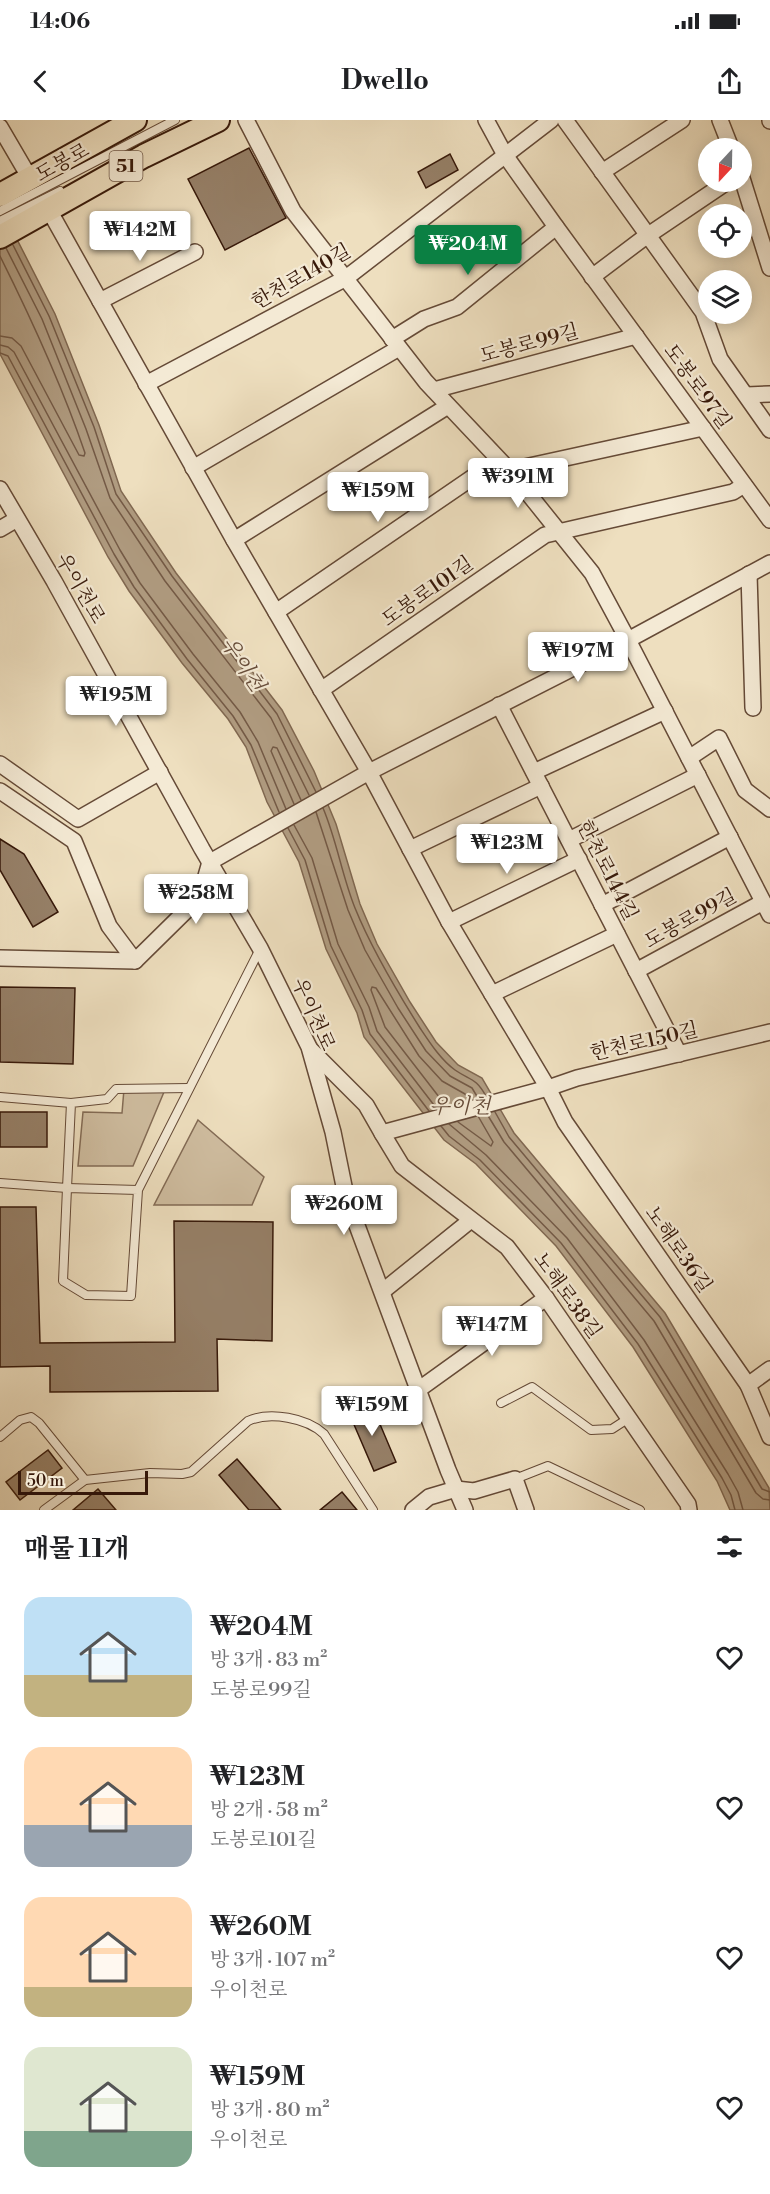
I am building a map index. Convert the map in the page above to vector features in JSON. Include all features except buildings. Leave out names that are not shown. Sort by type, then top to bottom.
[{"type":"main road","name":"도봉로","points":[[0,237],[28,198],[135,120]]},
{"type":"main road","name":"도봉로","points":[[28,198],[144,156],[218,120]]},
{"type":"street","name":"도봉로99길","points":[[246,120],[293,211],[395,343],[448,406],[511,472],[592,573],[766,908],[636,971]]},
{"type":"street","name":"도봉로97길","points":[[486,120],[505,155],[556,227],[770,520]]},
{"type":"street","name":"한천로140길","points":[[146,384],[346,278],[551,120]]},
{"type":"street","points":[[565,120],[703,312],[720,359],[770,430]]},
{"type":"street","points":[[602,172],[682,120]]},
{"type":"street","points":[[720,120],[727,138]]},
{"type":"street","points":[[0,126],[28,198],[100,301],[234,540],[369,772],[449,922],[548,1088]]},
{"type":"street","points":[[592,277],[712,192]]},
{"type":"street","points":[[746,192],[770,268]]},
{"type":"street","points":[[193,468],[395,343],[424,319],[457,307],[556,227]]},
{"type":"street","points":[[100,301],[195,252]]},
{"type":"street","name":"도봉로99길","points":[[434,390],[636,336]]},
{"type":"street","points":[[747,395],[770,393]]},
{"type":"street","points":[[234,540],[448,406]]},
{"type":"street","points":[[511,472],[520,468],[703,428]]},
{"type":"street","points":[[276,612],[498,460]]},
{"type":"street","points":[[558,532],[733,492],[744,485]]},
{"type":"street","name":"우이천로","points":[[0,489],[260,948],[309,1047],[333,1132],[346,1196],[465,1510]]},
{"type":"street","points":[[0,529],[17,519]]},
{"type":"street","name":"도봉로101길","points":[[321,690],[545,535],[558,532]]},
{"type":"street","points":[[0,958],[135,961],[200,897],[210,862],[369,772],[628,640],[770,563]]},
{"type":"street","points":[[749,574],[753,708]]},
{"type":"street","name":"한천로144길","points":[[499,705],[679,1054]]},
{"type":"street","points":[[534,772],[665,711]]},
{"type":"street","points":[[689,758],[719,738],[745,790],[770,809]]},
{"type":"street","points":[[0,764],[78,819],[160,772]]},
{"type":"street","points":[[569,840],[698,775]]},
{"type":"street","points":[[410,849],[541,786]]},
{"type":"street","points":[[0,791],[74,841],[109,926],[135,961]]},
{"type":"street","points":[[602,905],[730,837]]},
{"type":"street","points":[[449,922],[579,859]]},
{"type":"street","points":[[492,994],[617,934]]},
{"type":"street","name":"한천로150길","points":[[385,1133],[577,1078],[770,1032]]},
{"type":"street","points":[[309,1047],[366,1105],[385,1133]]},
{"type":"street","name":"노해로36길","points":[[548,1088],[565,1122],[747,1385],[770,1437]]},
{"type":"street","name":"노해로38길","points":[[385,1133],[402,1166],[507,1247],[546,1298],[688,1504],[689,1510]]},
{"type":"street","points":[[383,1291],[471,1220]]},
{"type":"street","points":[[418,1390],[546,1298]]},
{"type":"street","points":[[747,1385],[770,1369]]},
{"type":"street","points":[[412,1510],[429,1497],[456,1489],[474,1491],[515,1479],[526,1510]]},
{"type":"lane","points":[[0,211],[175,120]]},
{"type":"lane","points":[[91,176],[186,125]]},
{"type":"lane","points":[[0,221],[28,198],[71,185]]},
{"type":"lane","points":[[71,1103],[63,1281],[86,1295],[131,1296],[138,1190],[260,948]]},
{"type":"lane","points":[[0,1097],[71,1103],[107,1099],[116,1089],[189,1088]]},
{"type":"lane","points":[[0,1183],[138,1190]]},
{"type":"lane","points":[[501,1403],[532,1387],[591,1430],[612,1429],[629,1418]]},
{"type":"lane","points":[[48,1509],[85,1480],[150,1473],[191,1472],[248,1421],[266,1416],[310,1424],[324,1434],[373,1510]]},
{"type":"lane","points":[[0,1437],[20,1420],[31,1417],[39,1423],[85,1480]]},
{"type":"lane","points":[[515,1479],[548,1466],[640,1510]]},
{"type":"shaded area","points":[[124,1089],[164,1092],[133,1166],[78,1166],[83,1112],[122,1113]]},
{"type":"shaded area","points":[[198,1120],[264,1177],[252,1205],[154,1205]]},
{"type":"water","name":"우이천","points":[[0,206],[55,314],[99,425],[121,491],[176,573],[282,710],[314,771],[336,824],[360,904],[377,944],[410,1002],[436,1042],[458,1065],[482,1078],[514,1133],[665,1313],[769,1488],[770,1510],[730,1510],[717,1481],[633,1347],[556,1246],[476,1164],[444,1140],[364,1037],[357,1013],[326,949],[299,862],[267,802],[246,747],[228,719],[182,663],[129,591],[108,557],[0,354]]}]
